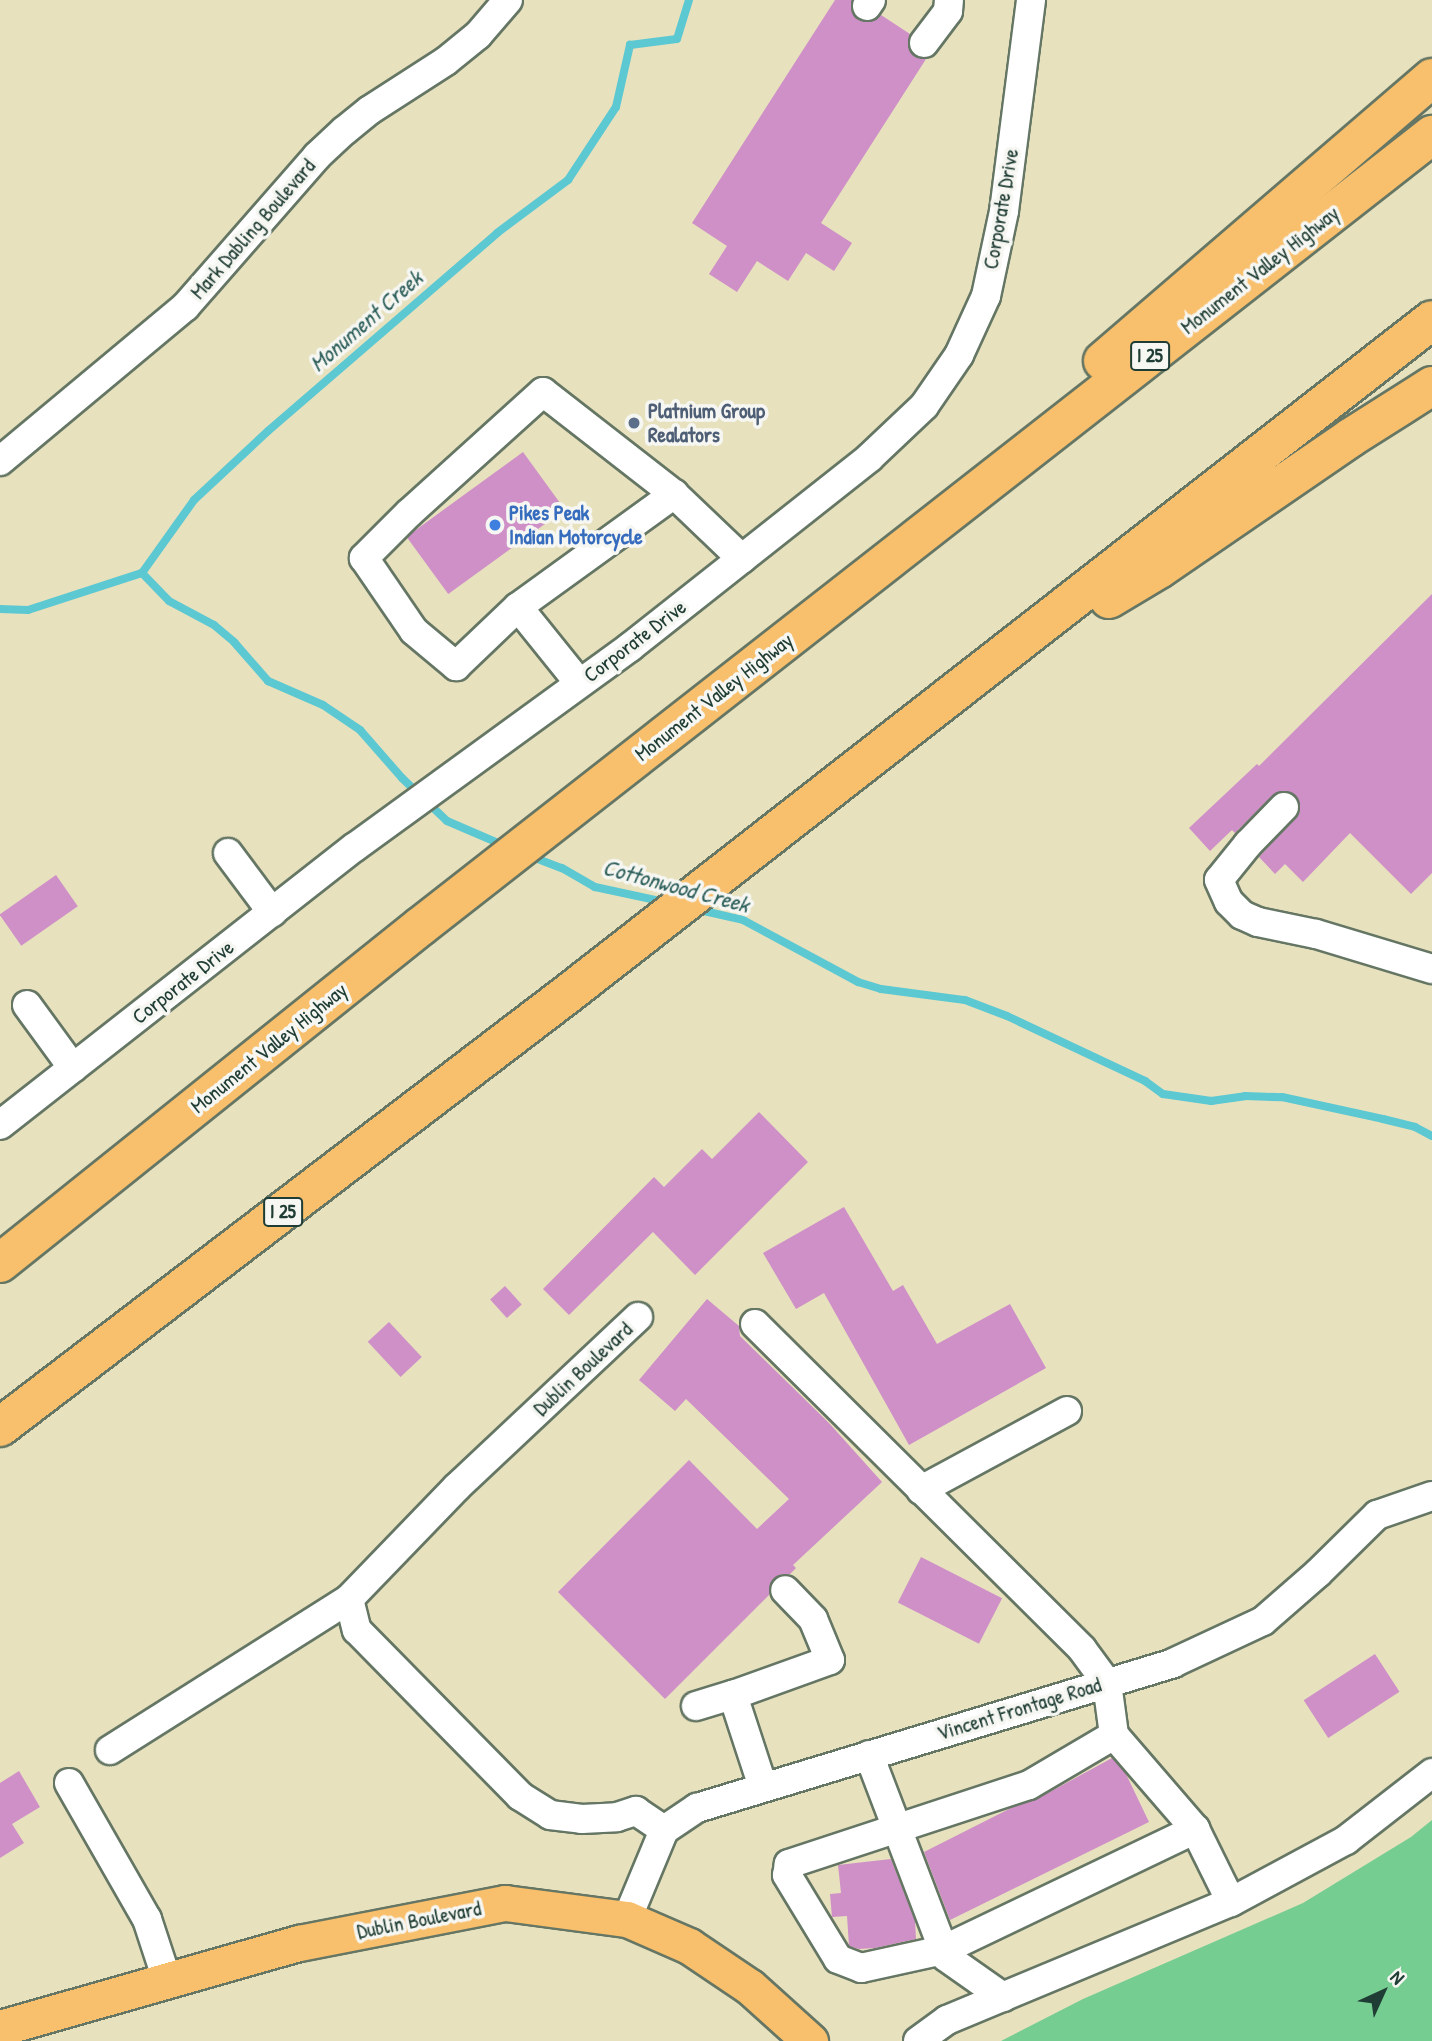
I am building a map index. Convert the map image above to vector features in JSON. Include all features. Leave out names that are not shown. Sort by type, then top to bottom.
[{"type":"highway","points":[[867,578],[1051,405],[1432,78]]},
{"type":"highway","name":"Monument Valley Highway","points":[[0,1263],[421,926],[1432,135]]},
{"type":"highway","name":"I 25","points":[[0,1427],[565,996],[1432,320]]},
{"type":"highway","points":[[977,676],[1159,569],[1350,438],[1432,386]]},
{"type":"main road","name":"Dublin Boulevard","points":[[0,2028],[299,1943],[505,1903],[627,1919],[689,1946],[750,1987],[810,2041]]},
{"type":"street","name":"Mark Dabling Boulevard","points":[[0,461],[185,307],[317,156],[344,131],[370,110],[446,61],[478,35],[508,0]]},
{"type":"street","points":[[924,43],[948,10],[949,0]]},
{"type":"street","name":"Corporate Drive","points":[[0,1125],[355,847],[579,683],[742,558],[869,458],[924,406],[959,355],[986,296],[1004,211],[1031,0]]},
{"type":"street","points":[[674,494],[517,607],[456,666],[414,631],[364,558],[409,513],[543,392],[674,494],[742,558]]},
{"type":"street","points":[[517,607],[579,683]]},
{"type":"street","points":[[1284,807],[1248,844],[1219,880],[1228,902],[1242,915],[1258,922],[1315,934],[1432,969]]},
{"type":"street","points":[[228,853],[272,912]]},
{"type":"street","points":[[27,1005],[73,1068]]},
{"type":"street","name":"Dublin Boulevard","points":[[110,1750],[349,1599],[457,1487],[638,1317]]},
{"type":"street","points":[[755,1324],[1082,1649],[1107,1683],[1114,1735],[1195,1829],[1231,1902]]},
{"type":"street","points":[[921,1490],[1068,1410]]},
{"type":"street","name":"Vincent Frontage Road","points":[[664,1830],[697,1808],[1173,1663],[1263,1621],[1318,1573],[1377,1515],[1432,1496]]},
{"type":"street","points":[[696,1706],[830,1660],[813,1619],[785,1590]]},
{"type":"street","points":[[349,1599],[357,1630],[520,1796],[550,1815],[582,1819],[617,1816],[636,1811],[664,1830],[627,1919]]},
{"type":"street","points":[[733,1695],[763,1787]]},
{"type":"street","points":[[1114,1735],[1029,1785],[789,1864],[786,1875],[838,1959],[862,1968],[943,1950],[1195,1829]]},
{"type":"street","points":[[869,1755],[946,1956],[1003,1997]]},
{"type":"street","points":[[918,2041],[947,2021],[1231,1902],[1346,1840],[1432,1773]]},
{"type":"street","points":[[69,1783],[148,1919],[167,1980]]},
{"type":"green space","points":[[1432,1820],[1432,2041],[1001,2041],[1083,1999],[1303,1903],[1411,1837]]},
{"type":"building","points":[[835,0],[852,0],[852,13],[858,20],[874,21],[881,15],[910,34],[909,50],[915,57],[926,59],[821,223],[852,243],[834,271],[806,253],[788,281],[757,261],[737,292],[709,274],[727,246],[692,223]]},
{"type":"building","points":[[523,452],[565,509],[448,594],[407,537]]},
{"type":"building","points":[[1432,594],[1432,873],[1411,894],[1350,833],[1303,882],[1285,864],[1275,874],[1259,857],[1300,812],[1296,796],[1287,791],[1273,795],[1235,833],[1232,830],[1210,851],[1189,828],[1257,764],[1259,766]]},
{"type":"building","points":[[56,875],[78,906],[21,946],[0,914]]},
{"type":"building","points":[[759,1112],[808,1162],[695,1275],[653,1232],[569,1315],[543,1289],[654,1177],[664,1187],[702,1149],[712,1159]]},
{"type":"building","points":[[844,1207],[893,1291],[903,1285],[937,1344],[1010,1304],[1046,1368],[909,1445],[824,1293],[796,1309],[763,1253]]},
{"type":"building","points":[[505,1286],[522,1305],[507,1318],[490,1299]]},
{"type":"building","points":[[707,1299],[739,1326],[740,1336],[829,1423],[882,1482],[793,1565],[796,1568],[790,1574],[782,1574],[773,1579],[769,1595],[665,1699],[558,1592],[689,1460],[757,1529],[789,1499],[686,1399],[675,1411],[639,1380]]},
{"type":"building","points":[[389,1322],[422,1357],[401,1377],[368,1342]]},
{"type":"building","points":[[921,1557],[1002,1598],[979,1644],[898,1602]]},
{"type":"building","points":[[1375,1654],[1400,1692],[1328,1738],[1304,1700]]},
{"type":"building","points":[[1112,1758],[1126,1774],[1149,1822],[950,1920],[924,1852],[1011,1808],[1037,1799]]},
{"type":"building","points":[[19,1771],[40,1807],[12,1824],[24,1843],[0,1858],[0,1783]]},
{"type":"building","points":[[891,1859],[915,1921],[916,1939],[875,1948],[859,1949],[849,1946],[847,1916],[832,1917],[830,1894],[841,1893],[838,1865]]},
{"type":"waterway","name":"Monument Creek","points":[[0,609],[28,610],[142,573],[194,500],[268,431],[497,233],[568,180],[616,107],[630,45],[677,39],[689,0]]},
{"type":"waterway","name":"Cottonwood Creek","points":[[142,573],[169,601],[214,625],[234,642],[268,681],[323,705],[360,730],[402,778],[447,821],[505,846]]},
{"type":"waterway","name":"Cottonwood Creek","points":[[530,856],[562,868],[595,887],[665,902]]},
{"type":"waterway","name":"Cottonwood Creek","points":[[695,909],[743,920],[858,982],[881,989],[965,1000],[1007,1016],[1145,1081],[1163,1094],[1211,1101],[1245,1096],[1282,1097],[1415,1127],[1432,1136]]},
{"type":"place","name":"Platnium Group Realators","points":[[634,423]]},
{"type":"place","name":"Pikes Peak Indian Motorcycle","points":[[495,525]]}]
